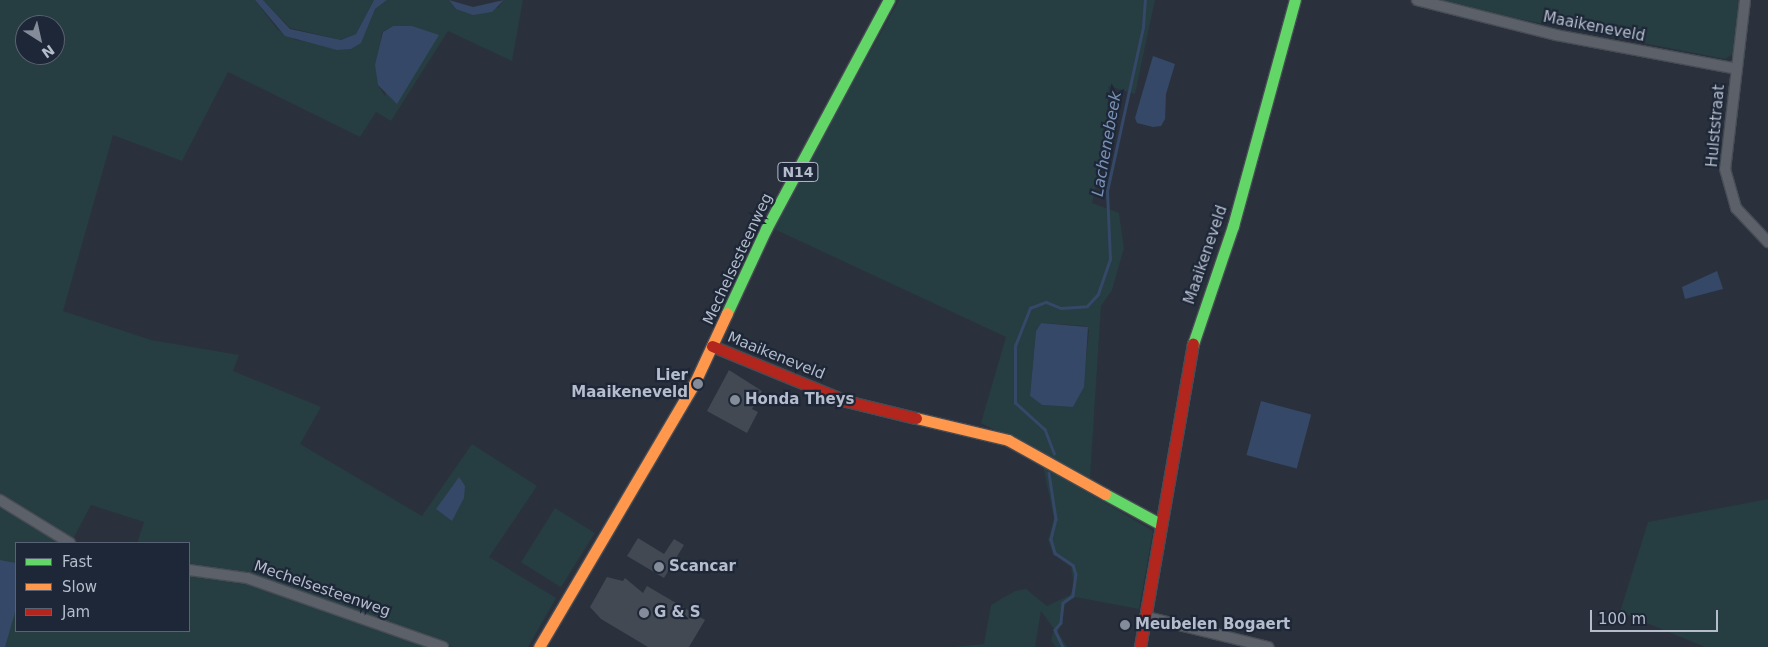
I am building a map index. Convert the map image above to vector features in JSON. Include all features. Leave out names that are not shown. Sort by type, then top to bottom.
[{"type":"street","name":"Mechelsesteenweg","points":[[712,346],[752,240],[880,0]]},
{"type":"street","name":"Mechelsesteenweg","points":[[539,647],[674,420],[712,346],[766,229],[889,0]]},
{"type":"street","name":"Maaikeneveld","points":[[1140,647],[1189,355],[1234,226],[1295,0]]},
{"type":"street","name":"Maaikeneveld","points":[[1417,0],[1547,33],[1737,69]]},
{"type":"street","name":"Hulststraat","points":[[1745,0],[1725,169],[1736,208],[1768,242]]},
{"type":"street","name":"Maaikeneveld","points":[[712,346],[846,401],[1008,440],[1160,524]]},
{"type":"street","points":[[0,500],[68,542]]},
{"type":"street","name":"Mechelsesteenweg","points":[[190,570],[254,580],[443,647]]},
{"type":"street","points":[[1146,617],[1268,647]]},
{"type":"green space","points":[[0,0],[255,0],[278,30],[296,40],[351,49],[375,9],[387,0],[449,0],[456,9],[498,8],[504,0],[523,0],[512,61],[448,31],[391,121],[376,112],[360,137],[228,72],[182,161],[113,135],[63,311],[151,340],[239,355],[233,371],[321,407],[300,444],[422,516],[472,444],[537,486],[489,557],[556,598],[528,647],[453,647],[269,582],[190,567],[190,542],[137,542],[144,522],[91,505],[72,541],[0,497]],"holes":[[[393,26],[385,96],[378,85],[377,70],[382,32]]]},
{"type":"green space","points":[[263,0],[374,0],[356,34],[341,40],[290,28]]},
{"type":"green space","points":[[899,0],[1155,0],[1135,94],[1109,86],[1105,147],[1092,203],[1119,213],[1124,248],[1112,290],[1101,306],[1090,478],[981,423],[1006,337],[772,228]],"holes":[[[1041,323],[1086,326],[1089,330],[1084,377],[1073,407],[1042,405],[1030,396],[1036,331]]]},
{"type":"green space","points":[[1441,0],[1739,0],[1733,54],[1725,59],[1514,18]]},
{"type":"green space","points":[[1043,466],[1153,531],[1139,609],[1075,597],[1065,604],[1058,632],[1067,647],[1056,647],[1051,641],[1054,629],[1041,611],[1035,647],[953,647],[984,644],[991,605],[1015,591],[1026,589],[1047,606],[1070,595],[1074,586],[1071,567],[1053,554],[1048,540],[1054,518]]},
{"type":"green space","points":[[1768,499],[1768,647],[1705,647],[1620,612],[1648,522]]},
{"type":"green space","points":[[0,506],[59,542],[15,542],[15,632],[190,632],[190,576],[229,579],[271,590],[433,647],[0,647]]},
{"type":"green space","points":[[555,508],[595,533],[561,587],[521,562]]},
{"type":"water","points":[[255,0],[263,0],[290,29],[341,40],[356,34],[374,0],[387,0],[375,9],[361,43],[351,49],[337,50],[285,36]]},
{"type":"water","points":[[449,0],[473,7],[504,0],[492,12],[473,15],[456,9]]},
{"type":"water","points":[[393,26],[412,26],[439,35],[397,104],[378,85],[375,65],[383,32]]},
{"type":"water","points":[[1153,56],[1175,64],[1166,94],[1165,119],[1161,126],[1153,127],[1137,123],[1135,118]]},
{"type":"water","points":[[1717,271],[1723,289],[1685,299],[1682,287]]},
{"type":"water","points":[[1041,323],[1088,327],[1084,387],[1073,407],[1042,405],[1030,396],[1036,331]]},
{"type":"water","points":[[1261,401],[1311,414],[1297,469],[1247,455]]},
{"type":"water","points":[[459,477],[465,486],[464,498],[452,521],[436,509]]},
{"type":"water","points":[[0,560],[15,563],[15,612],[5,647],[0,647]]},
{"type":"building","name":"Honda Theys","points":[[729,370],[762,391],[752,409],[758,412],[747,433],[707,411]]},
{"type":"building","name":"Scancar","points":[[638,538],[664,554],[674,539],[684,545],[664,578],[627,556]]},
{"type":"building","name":"G & S","points":[[607,577],[623,581],[625,578],[643,593],[647,586],[705,620],[689,647],[648,647],[601,619],[590,607]]},
{"type":"waterway","name":"Lachenebeek","points":[[1054,454],[1045,430],[1015,403],[1015,346],[1030,308],[1046,302],[1061,308],[1087,306],[1098,294],[1110,260],[1107,191],[1143,27],[1145,0]]},
{"type":"waterway","name":"Lachenebeek","points":[[1049,473],[1056,519],[1051,539],[1055,553],[1073,565],[1076,574],[1073,596],[1063,603],[1061,623],[1055,630],[1063,647]]},
{"type":"traffic: fast","points":[[727,313],[766,229],[889,0]]},
{"type":"traffic: fast","points":[[1193,344],[1233,226],[1295,0]]},
{"type":"traffic: fast","points":[[1105,494],[1160,524]]},
{"type":"traffic: slow","points":[[539,647],[695,382],[727,313]]},
{"type":"traffic: slow","points":[[916,418],[1008,440],[1105,494]]},
{"type":"traffic: jam","points":[[1140,647],[1193,344]]},
{"type":"traffic: jam","points":[[712,346],[846,401],[916,418]]},
{"type":"place","name":"Lier Maaikeneveld","points":[[698,384]]},
{"type":"place","name":"Honda Theys","points":[[735,400]]},
{"type":"place","name":"Scancar","points":[[659,567]]},
{"type":"place","name":"G & S","points":[[644,613]]},
{"type":"place","name":"Meubelen Bogaert","points":[[1125,625]]}]
